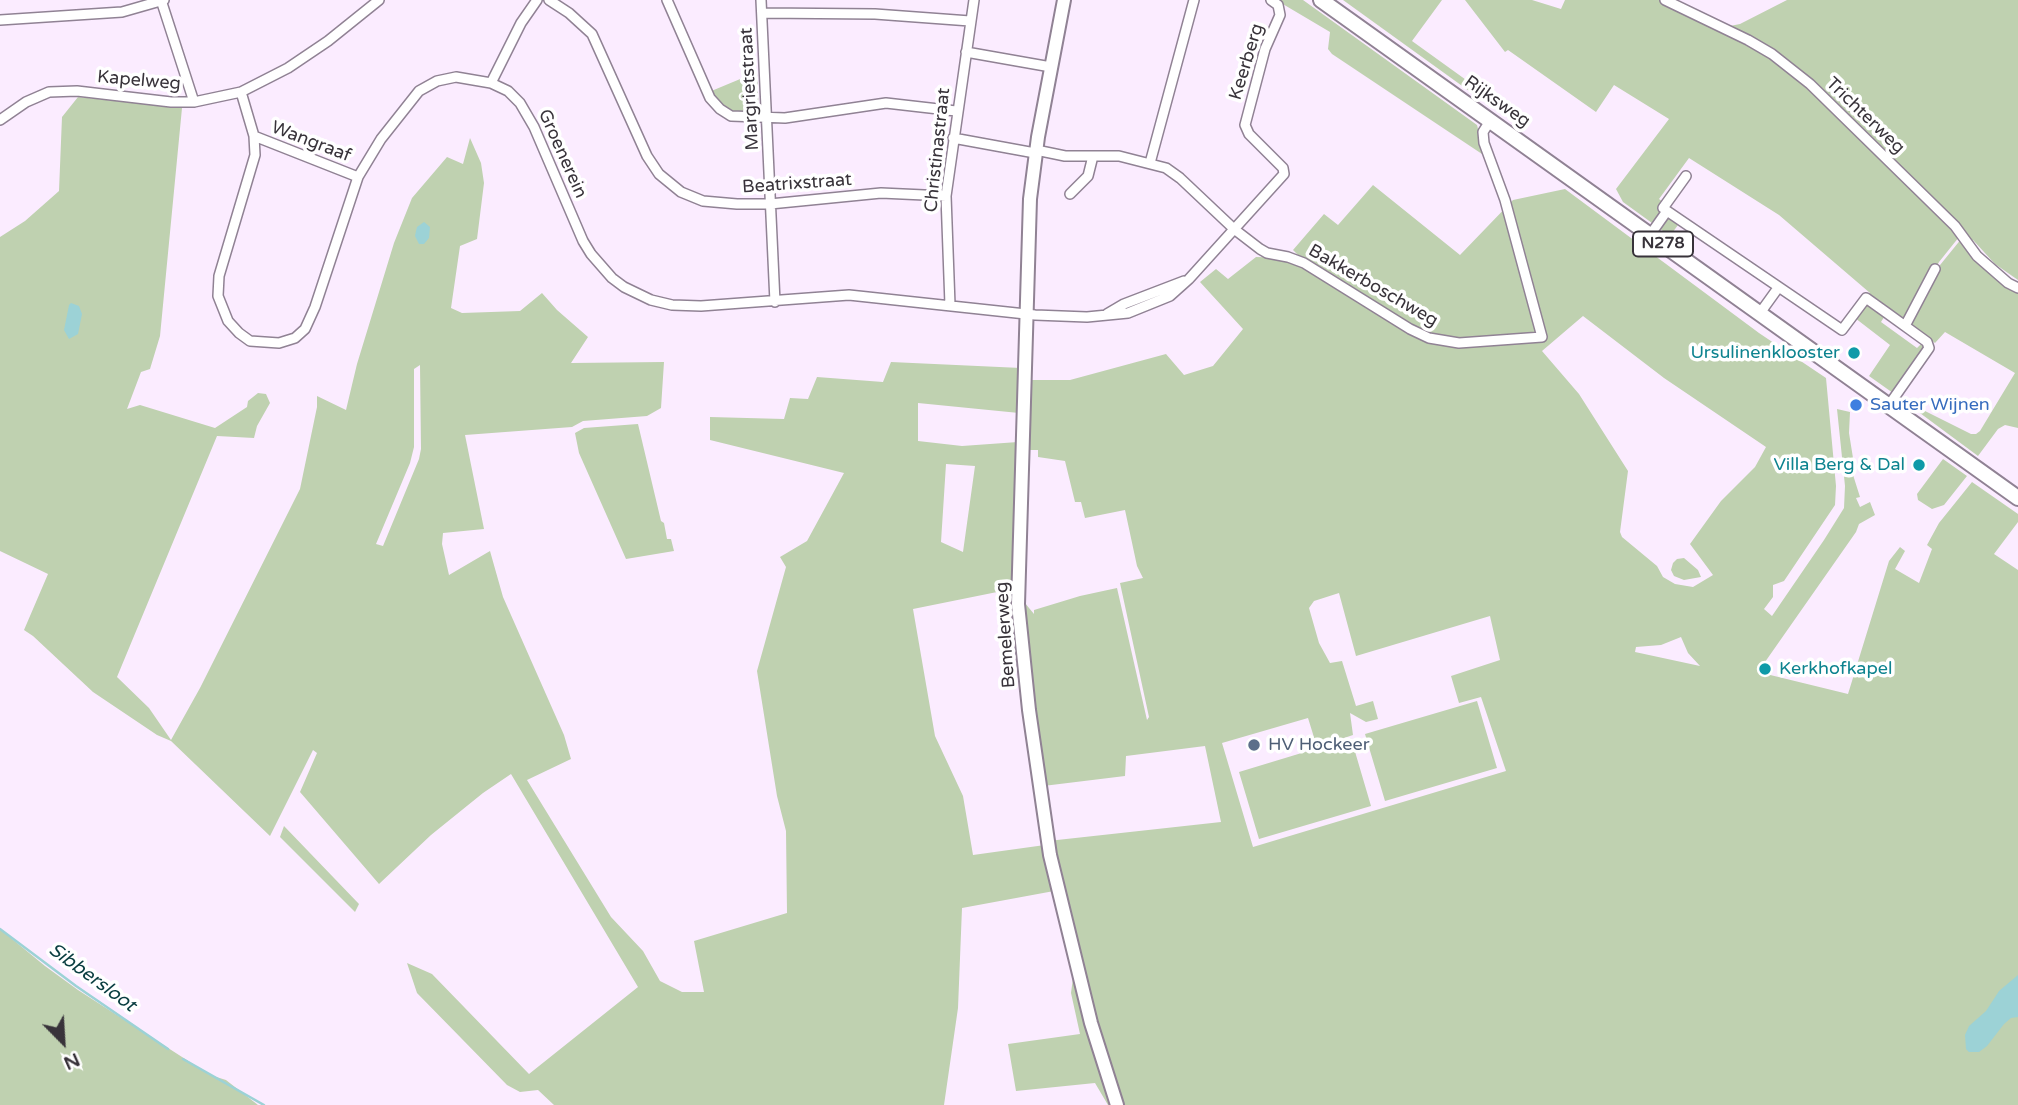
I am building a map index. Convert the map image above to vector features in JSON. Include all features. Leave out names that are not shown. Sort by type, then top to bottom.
[{"type":"main road","name":"Rijksweg","points":[[1321,0],[2018,498]]},
{"type":"street","points":[[0,20],[122,12],[162,0],[194,102]]},
{"type":"street","name":"Kapelweg","points":[[0,121],[26,102],[49,92],[76,91],[171,102],[194,102],[241,92],[328,41],[379,0]]},
{"type":"street","points":[[491,83],[537,0]]},
{"type":"street","name":"Beatrixstraat","points":[[550,0],[592,34],[647,156],[670,185],[681,192],[703,201],[769,204],[881,193],[946,196]]},
{"type":"street","points":[[667,0],[710,98],[720,110],[730,116],[785,118],[886,103],[957,111]]},
{"type":"street","name":"Margrietstraat","points":[[761,0],[775,302]]},
{"type":"street","name":"Christinastraat","points":[[950,305],[946,196],[974,0]]},
{"type":"street","name":"Bemelerweg","points":[[1063,0],[1035,152],[1030,199],[1018,585],[1024,669],[1050,855],[1091,1023],[1117,1105]]},
{"type":"street","points":[[1150,163],[1194,0]]},
{"type":"street","name":"Keerberg","points":[[1234,229],[1285,171],[1249,134],[1245,125],[1268,38],[1280,15],[1278,5],[1271,0]]},
{"type":"street","name":"Trichterweg","points":[[1665,0],[1748,40],[1772,54],[1810,84],[1955,226],[1977,256],[2008,283],[2018,288]]},
{"type":"street","points":[[762,13],[876,14],[971,21]]},
{"type":"street","points":[[966,52],[1051,67]]},
{"type":"street","name":"Groenerein","points":[[241,92],[254,136],[255,155],[219,276],[218,296],[228,321],[250,341],[279,343],[295,338],[305,329],[315,307],[358,177],[381,139],[419,91],[437,81],[456,77],[491,83],[508,91],[524,109],[583,242],[591,254],[618,282],[651,300],[672,305],[775,302],[849,295],[1026,314],[1087,317],[1106,314],[1167,285],[1189,279],[1234,229]]},
{"type":"street","name":"Bakkerboschweg","points":[[1035,152],[1065,156],[1119,156],[1173,172],[1234,229],[1266,253],[1304,262],[1410,330],[1429,338],[1459,343],[1542,337],[1505,200],[1484,143],[1483,132],[1490,121]]},
{"type":"street","name":"Wangraaf","points":[[254,136],[358,177]]},
{"type":"street","points":[[953,138],[1035,152]]},
{"type":"street","points":[[1070,194],[1088,176],[1093,156]]},
{"type":"street","points":[[1686,176],[1663,208],[1778,288],[1788,292],[1842,330],[1866,298],[1927,342],[1929,349],[1889,405]]},
{"type":"street","points":[[1650,235],[1667,211]]},
{"type":"street","points":[[1905,326],[1935,269]]},
{"type":"street","points":[[1760,313],[1778,288]]},
{"type":"shaded area","points":[[1276,0],[1303,0],[1477,125],[1485,156],[1332,54],[1328,49],[1330,32]]},
{"type":"shaded area","points":[[1343,0],[1442,0],[1412,41],[1487,95],[1483,101]]},
{"type":"shaded area","points":[[1465,0],[1532,0],[1561,9],[1565,0],[1661,0],[1768,47],[1730,26],[1740,24],[1787,0],[2018,0],[2018,280],[1995,264],[1973,240],[1967,242],[1959,237],[1939,262],[1912,312],[1902,319],[1868,296],[1870,293],[1779,215],[1689,158],[1659,199],[1683,218],[1670,236],[1623,202],[1616,189],[1669,119],[1614,85],[1596,112],[1508,50],[1505,52]]},
{"type":"shaded area","points":[[757,72],[759,113],[733,114],[723,110],[709,92]]},
{"type":"shaded area","points":[[78,97],[182,108],[160,336],[150,369],[141,372],[127,409],[140,405],[215,428],[247,407],[248,401],[258,393],[266,394],[270,403],[257,426],[254,438],[217,436],[117,677],[149,708],[171,740],[300,489],[317,396],[346,410],[357,364],[394,243],[412,198],[447,157],[463,164],[470,138],[481,163],[484,183],[477,239],[460,246],[451,308],[462,313],[520,311],[542,293],[588,337],[571,363],[664,362],[661,408],[647,416],[583,421],[572,427],[465,435],[484,529],[443,533],[442,544],[449,575],[490,551],[503,597],[564,735],[571,759],[527,780],[611,917],[643,951],[660,981],[682,992],[704,992],[694,941],[787,913],[786,831],[777,796],[757,671],[786,567],[780,557],[807,541],[844,473],[710,440],[710,417],[784,419],[790,398],[808,399],[817,377],[883,382],[891,362],[1021,368],[1019,413],[918,403],[918,441],[962,446],[1018,442],[1015,591],[1034,614],[1034,610],[1117,588],[1147,720],[1149,717],[1120,583],[1143,578],[1137,566],[1125,510],[1085,518],[1081,502],[1075,502],[1065,461],[1038,457],[1038,450],[1028,450],[1031,380],[1070,380],[1166,354],[1184,375],[1213,366],[1243,329],[1200,282],[1216,269],[1228,279],[1256,257],[1301,258],[1293,250],[1324,214],[1338,225],[1373,185],[1460,255],[1513,200],[1565,189],[1759,333],[1826,378],[1836,486],[1835,505],[1784,581],[1773,585],[1773,597],[1764,609],[1772,616],[1844,508],[1845,486],[1837,409],[1850,412],[1849,433],[1853,458],[1848,459],[1860,497],[1856,498],[1860,507],[1870,502],[1875,515],[1859,524],[1758,672],[1848,694],[1889,561],[1900,547],[1905,551],[1895,569],[1919,583],[1932,549],[1927,545],[1939,523],[1972,482],[2018,514],[2018,522],[1994,554],[2018,570],[2018,1105],[1108,1105],[1095,1083],[1016,1091],[1008,1044],[1080,1034],[1071,993],[1078,941],[1048,841],[1221,822],[1205,746],[1126,756],[1125,776],[1035,787],[1015,592],[1007,590],[913,609],[935,736],[963,796],[973,855],[1045,845],[1054,891],[962,908],[958,1008],[944,1105],[554,1105],[538,1090],[520,1092],[507,1085],[417,993],[407,963],[432,974],[529,1074],[638,987],[511,774],[431,835],[379,884],[300,792],[317,753],[313,750],[270,836],[171,741],[157,735],[93,692],[24,630],[48,574],[0,551],[0,237],[25,221],[59,191],[62,117]],"holes":[[[1583,316],[1664,378],[1766,447],[1755,467],[1721,501],[1690,544],[1713,575],[1693,587],[1675,584],[1663,577],[1657,566],[1622,537],[1620,532],[1628,471],[1579,394],[1542,351]],[[420,365],[421,449],[383,546],[376,544],[410,463],[414,447],[414,369]],[[946,464],[975,466],[963,552],[941,542]],[[1339,593],[1356,656],[1490,616],[1500,660],[1451,676],[1459,703],[1481,697],[1506,771],[1253,847],[1222,743],[1308,718],[1317,747],[1353,735],[1350,713],[1366,722],[1378,719],[1373,701],[1356,706],[1342,661],[1330,663],[1319,643],[1309,608],[1314,601]],[[1681,637],[1688,653],[1700,666],[1635,652],[1636,647],[1661,645]]]},
{"type":"shaded area","points":[[424,222],[430,227],[429,238],[424,244],[419,244],[416,231]]},
{"type":"shaded area","points":[[1962,238],[2018,289],[2018,428],[2005,425],[1998,429],[1978,456],[1901,399],[1971,434],[1976,434],[2015,373],[1945,332],[1935,343],[1912,325],[1936,270]]},
{"type":"shaded area","points":[[1867,301],[1886,314],[1881,322],[1917,348],[1922,343],[1924,345],[1924,349],[1893,393],[1869,376],[1890,345],[1855,318]]},
{"type":"shaded area","points":[[71,303],[79,306],[82,314],[78,334],[69,339],[64,330]]},
{"type":"shaded area","points":[[638,424],[661,521],[674,551],[626,559],[579,453],[575,433],[584,428]]},
{"type":"shaded area","points":[[1943,459],[1967,476],[1944,505],[1932,509],[1918,500],[1917,494]]},
{"type":"shaded area","points":[[1684,558],[1698,570],[1701,577],[1684,580],[1674,576],[1671,570],[1673,563]]},
{"type":"shaded area","points":[[1477,701],[1497,768],[1385,801],[1365,734]]},
{"type":"shaded area","points":[[1351,738],[1371,806],[1259,839],[1239,772]]},
{"type":"shaded area","points":[[284,826],[359,904],[355,912],[280,837]]},
{"type":"shaded area","points":[[0,929],[78,990],[210,1075],[226,1080],[258,1105],[0,1105]]},
{"type":"shaded area","points":[[2018,975],[2018,1017],[2011,1018],[2004,1024],[1979,1052],[1969,1052],[1966,1049],[1965,1035],[1969,1026],[1986,1011],[1999,991]]},
{"type":"waterway","name":"Sibbersloot","points":[[0,929],[76,986],[168,1049]]},
{"type":"waterway","name":"Sibbersloot","points":[[183,1059],[264,1105]]},
{"type":"place","name":"Ursulinenklooster","points":[[1854,353]]},
{"type":"place","name":"Sauter Wijnen","points":[[1856,405]]},
{"type":"place","name":"Villa Berg & Dal","points":[[1919,465]]},
{"type":"place","name":"Kerkhofkapel","points":[[1765,669]]},
{"type":"place","name":"HV Hockeer","points":[[1254,745]]}]
